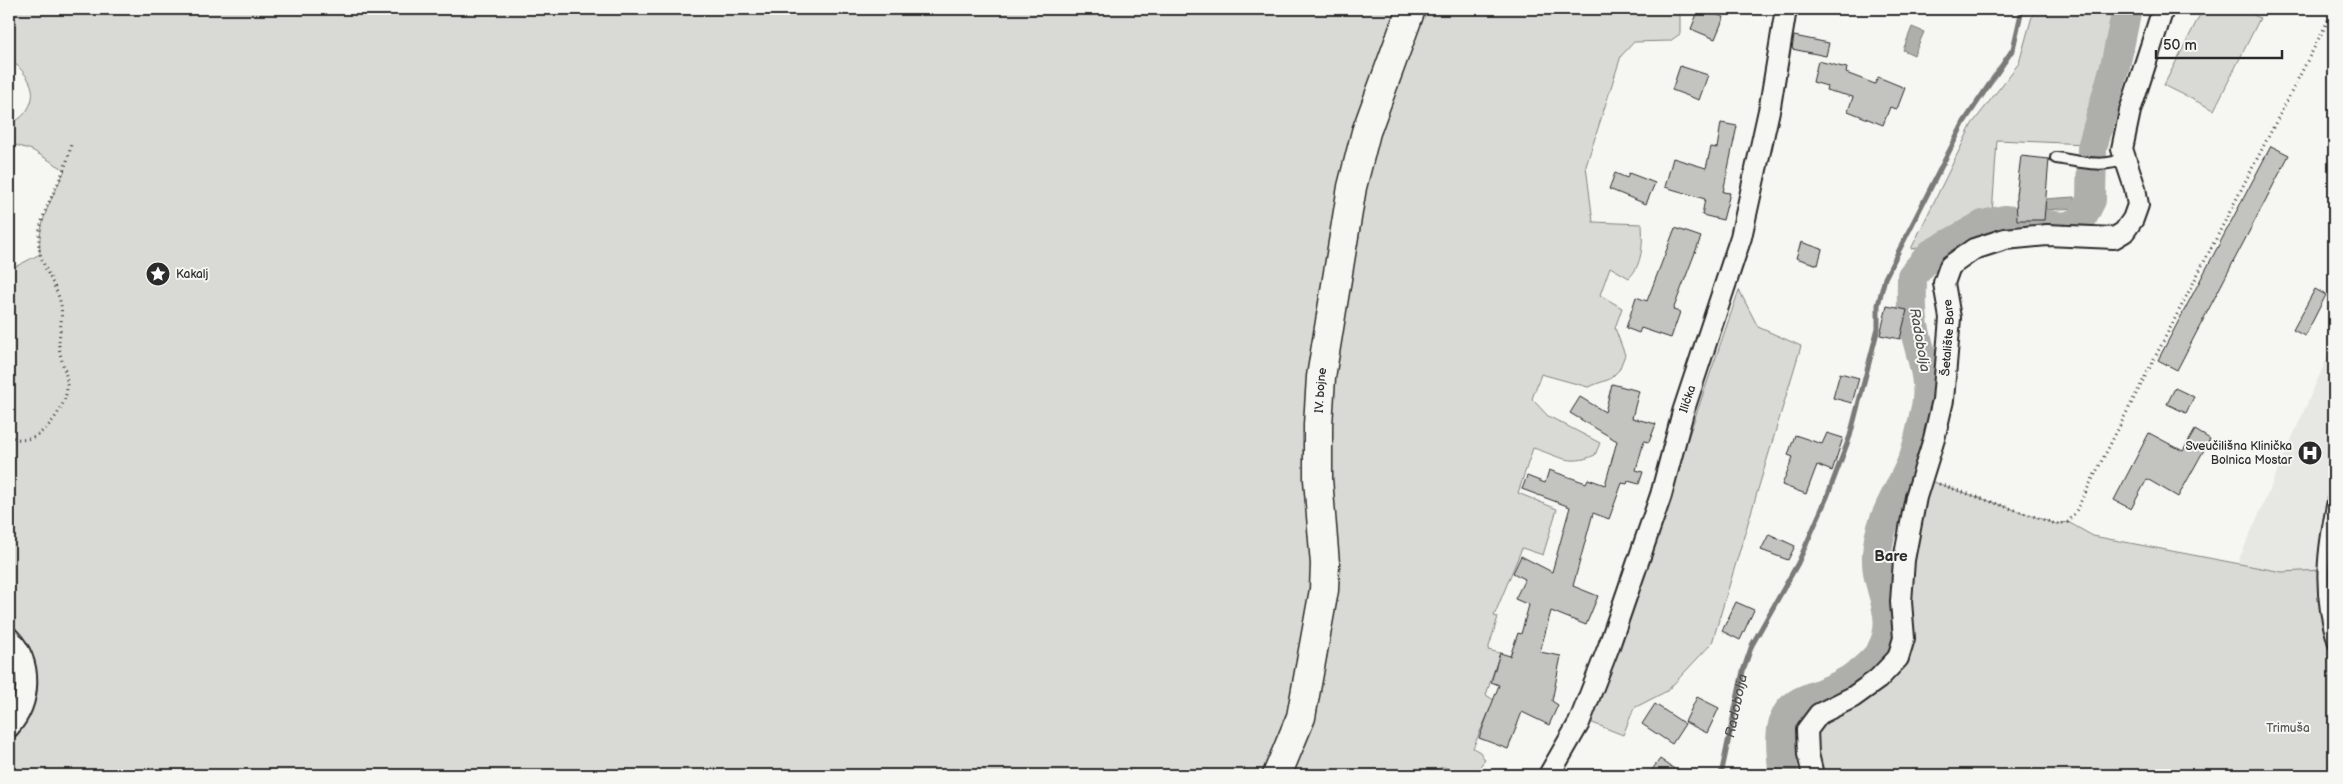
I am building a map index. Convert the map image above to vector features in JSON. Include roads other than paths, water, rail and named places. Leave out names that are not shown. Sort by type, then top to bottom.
[{"type":"main road","name":"IV. bojne","points":[[1277,775],[1301,717],[1324,590],[1325,564],[1318,479],[1319,406],[1327,338],[1352,187],[1366,132],[1411,9]]},
{"type":"street","name":"Ilićka","points":[[1549,775],[1580,723],[1609,646],[1661,495],[1683,412],[1741,238],[1770,106],[1786,9]]},
{"type":"street","name":"Šetalište Bare","points":[[1813,775],[1808,754],[1807,730],[1819,714],[1853,697],[1878,679],[1898,658],[1904,638],[1901,602],[1904,560],[1922,478],[1943,400],[1950,318],[1944,283],[1950,266],[1974,249],[2006,239],[2047,235],[2114,238],[2124,232],[2133,219],[2138,204],[2135,188],[2122,149],[2130,111],[2163,9]]},
{"type":"street","points":[[9,638],[20,655],[25,669],[27,688],[23,705],[9,727]]},
{"type":"lane","points":[[2056,158],[2099,163],[2116,162],[2125,158]]},
{"type":"lane","points":[[2333,637],[2322,570],[2334,496]]},
{"type":"waterway","name":"Radobolja","points":[[1721,775],[1743,671],[1752,645],[1798,563],[1827,497],[1850,436],[1878,328],[1878,305],[1885,278],[1964,122],[2013,49],[2022,9]]},
{"type":"waterway","name":"Radobolja","points":[[1784,775],[1781,745],[1783,725],[1789,711],[1798,703],[1843,684],[1862,671],[1878,655],[1887,637],[1888,613],[1877,568],[1878,543],[1885,519],[1914,455],[1927,396],[1926,374],[1913,321],[1912,276],[1931,254],[1983,225],[2004,220],[2065,227],[2080,222],[2091,200],[2092,148],[2115,66],[2127,9]]},
{"type":"place","name":"Kakalj","points":[[158,274]]},
{"type":"place","name":"Sveučilišna Klinička Bolnica Mostar","points":[[2310,453]]},
{"type":"district","name":"Bare","points":[[1891,556]]},
{"type":"park label","name":"Trimuša","points":[[2288,728]]}]
